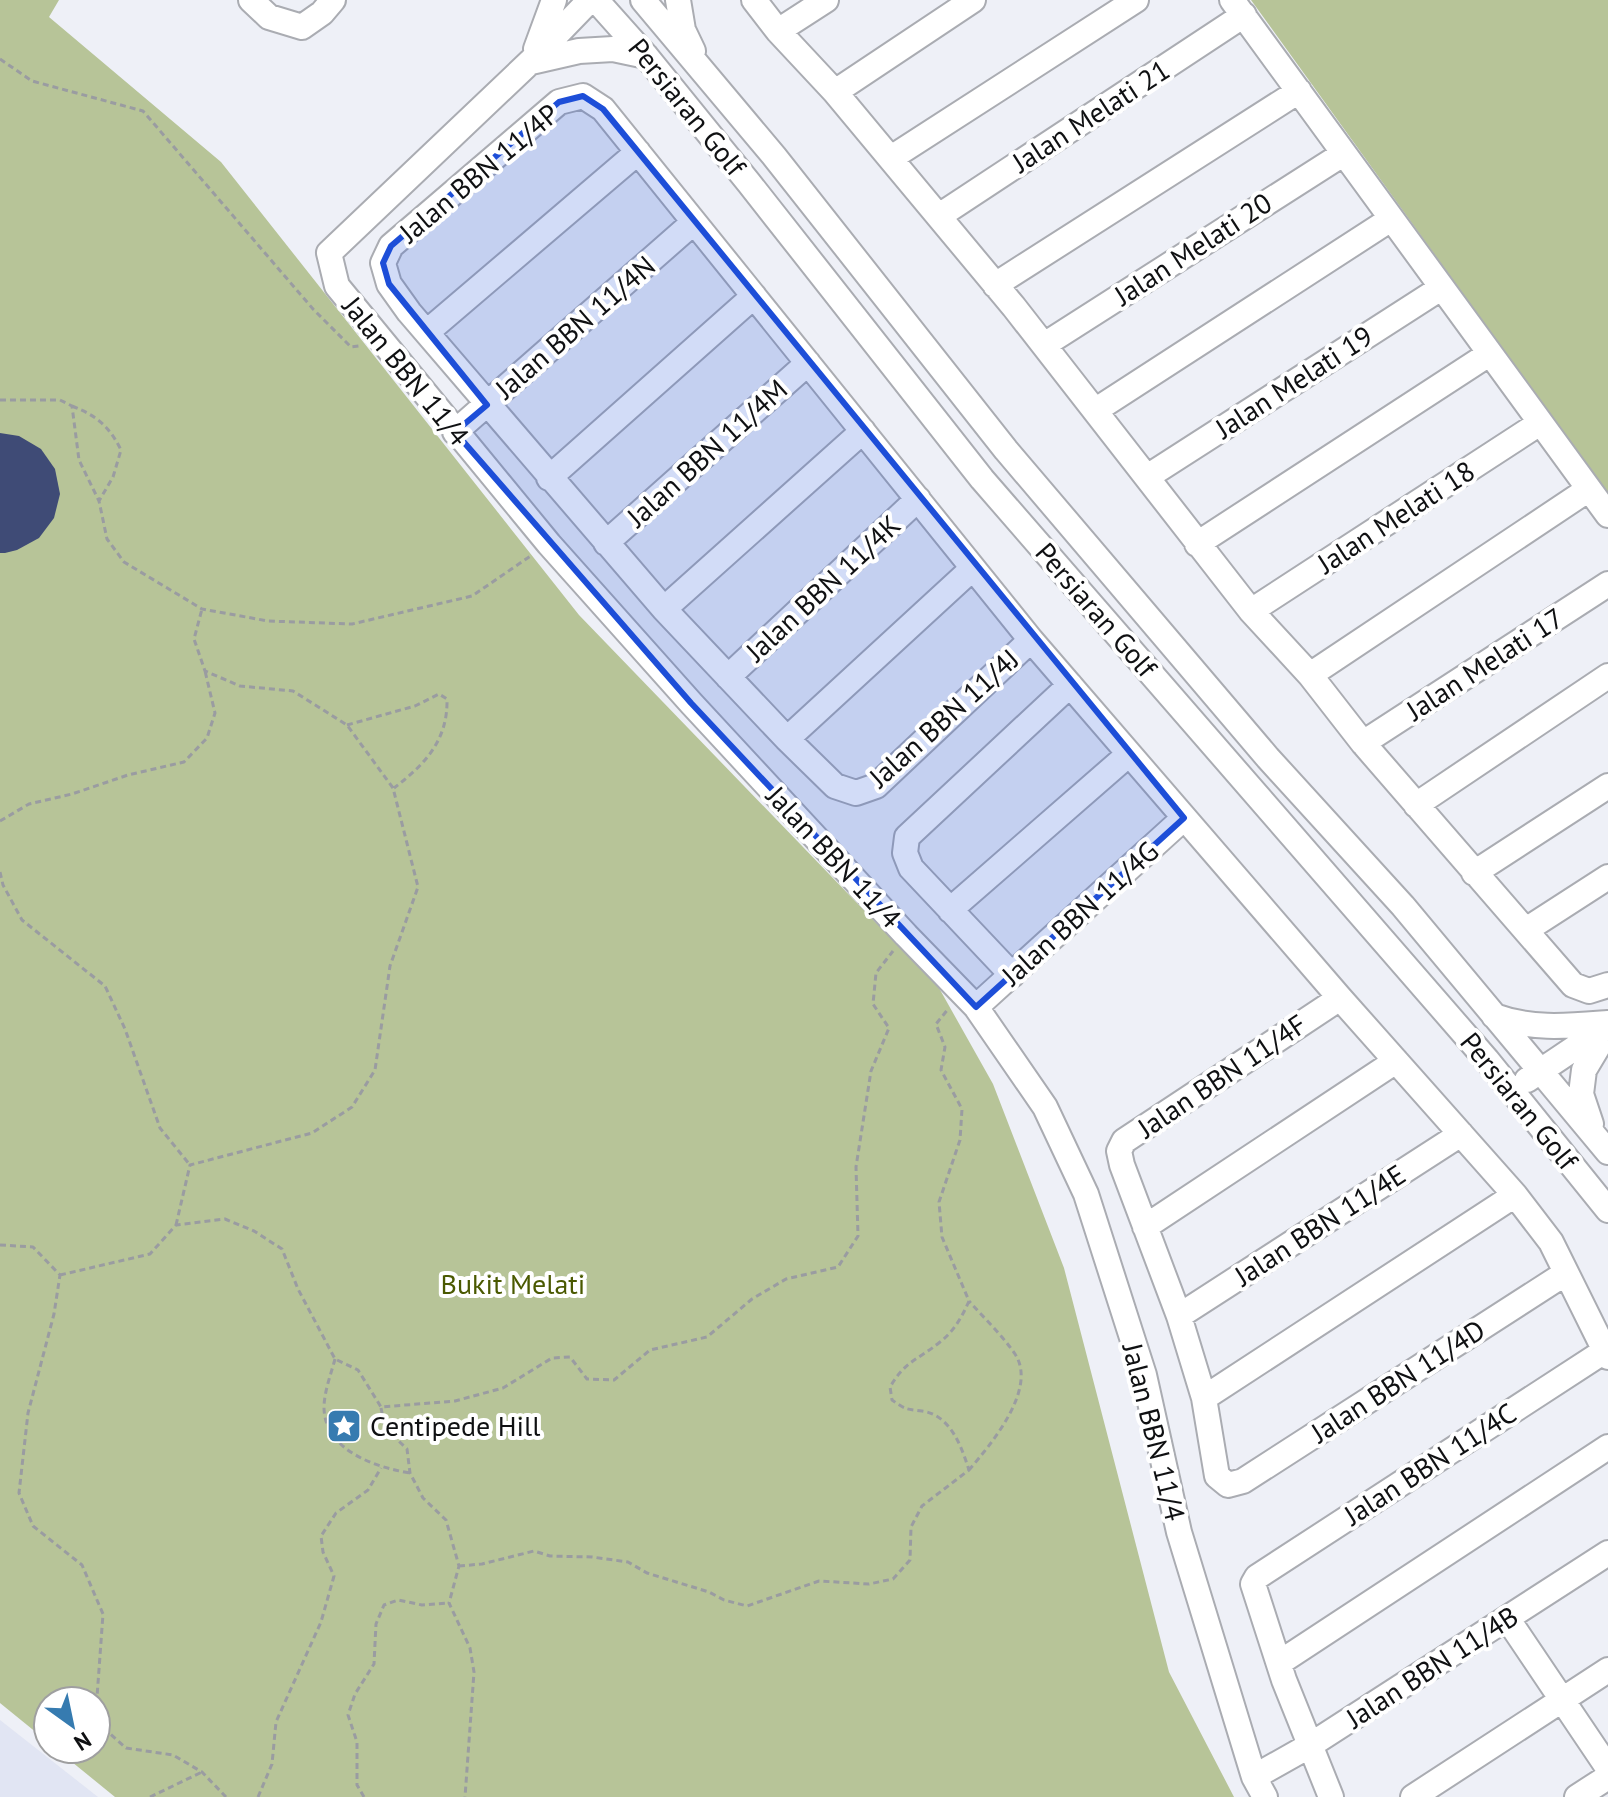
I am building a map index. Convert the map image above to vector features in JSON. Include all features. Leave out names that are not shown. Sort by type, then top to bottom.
[{"type":"street","points":[[251,0],[269,17],[302,27],[322,13],[333,0]]},
{"type":"street","points":[[525,67],[554,0]]},
{"type":"street","points":[[525,67],[590,0]]},
{"type":"street","name":"Persiaran Golf","points":[[596,0],[646,56],[982,479],[1511,1090],[1608,1210]]},
{"type":"street","name":"Persiaran Golf","points":[[643,0],[774,156],[1026,474],[1268,758],[1403,906],[1602,1144]]},
{"type":"street","points":[[678,0],[683,30],[702,69]]},
{"type":"street","points":[[754,0],[891,158],[1044,345],[1251,611],[1310,675],[1363,743],[1474,873],[1573,985],[1599,988]]},
{"type":"street","points":[[778,31],[826,0]]},
{"type":"street","points":[[835,92],[973,0]]},
{"type":"street","points":[[891,158],[1136,0]]},
{"type":"street","points":[[1238,8],[1608,515]]},
{"type":"street","name":"Jalan Melati 21","points":[[939,216],[1238,8]]},
{"type":"street","points":[[525,67],[579,51],[613,49],[646,56]]},
{"type":"street","name":"Jalan BBN 11/4","points":[[525,67],[329,253],[337,286],[549,544],[969,1000],[1045,1107],[1086,1194],[1144,1375],[1179,1532],[1259,1787]]},
{"type":"street","points":[[995,285],[1299,91]]},
{"type":"street","name":"Jalan BBN 11/4P","points":[[427,332],[389,284],[383,263],[391,246],[559,102],[583,96],[603,109],[638,152]]},
{"type":"street","points":[[973,568],[787,739],[664,609],[427,332],[638,152],[1031,640],[1340,998],[1515,1195],[1551,1242],[1606,1354]]},
{"type":"street","name":"Jalan Melati 20","points":[[1044,345],[1343,154]]},
{"type":"street","points":[[1096,410],[1391,219]]},
{"type":"street","name":"Jalan BBN 11/4N","points":[[455,432],[694,222]]},
{"type":"street","name":"Jalan Melati 19","points":[[1147,477],[1441,288]]},
{"type":"street","points":[[549,478],[754,296]]},
{"type":"street","points":[[1197,544],[1489,354]]},
{"type":"street","name":"Jalan BBN 11/4M","points":[[606,543],[808,363]]},
{"type":"street","name":"Jalan Melati 18","points":[[1251,611],[1540,423]]},
{"type":"street","points":[[664,609],[863,431]]},
{"type":"street","points":[[1310,675],[1589,489]]},
{"type":"street","name":"Jalan BBN 11/4K","points":[[728,677],[918,499]]},
{"type":"street","name":"Jalan Melati 17","points":[[1363,743],[1608,584]]},
{"type":"street","name":"Jalan BBN 11/4J","points":[[787,739],[835,786],[856,793],[876,786],[1031,640]]},
{"type":"street","points":[[1416,805],[1608,676]]},
{"type":"street","points":[[1012,975],[911,868],[905,853],[907,837],[1070,685]]},
{"type":"street","points":[[950,910],[1129,754]]},
{"type":"street","points":[[1474,873],[1608,786]]},
{"type":"street","name":"Jalan BBN 11/4G","points":[[969,1000],[1012,975],[1184,818]]},
{"type":"street","points":[[1526,930],[1608,877]]},
{"type":"street","name":"Jalan BBN 11/4F","points":[[1145,1227],[1122,1165],[1119,1151],[1124,1141],[1340,998]]},
{"type":"street","points":[[1494,1016],[1515,1024],[1538,1027],[1608,1026]]},
{"type":"street","points":[[1511,1090],[1608,1026]]},
{"type":"street","points":[[1602,1144],[1581,1094],[1584,1070],[1608,1026]]},
{"type":"street","points":[[1396,1061],[1145,1227],[1179,1316],[1204,1398],[1515,1195]]},
{"type":"street","name":"Jalan BBN 11/4E","points":[[1179,1316],[1461,1134]]},
{"type":"street","name":"Jalan BBN 11/4D","points":[[1204,1398],[1217,1476],[1228,1485],[1243,1481],[1566,1273]]},
{"type":"street","name":"Jalan BBN 11/4C","points":[[1279,1663],[1253,1591],[1257,1577],[1606,1354]]},
{"type":"street","points":[[1331,1797],[1279,1663],[1608,1447]]},
{"type":"street","name":"Jalan BBN 11/4B","points":[[1259,1787],[1309,1746],[1608,1553]]},
{"type":"street","points":[[1507,1618],[1608,1768]]},
{"type":"street","points":[[1413,1797],[1608,1670]]},
{"type":"street","points":[[1577,1797],[1608,1777]]},
{"type":"path","points":[[0,59],[32,81],[143,111],[313,309],[351,347],[383,342]]},
{"type":"path","points":[[0,400],[60,400],[93,414],[110,428],[121,450],[113,477],[99,501]]},
{"type":"path","points":[[72,406],[79,460],[99,501],[107,539],[124,562],[202,609],[268,621],[352,624],[472,596],[549,544]]},
{"type":"path","points":[[0,821],[29,804],[184,762],[207,738],[215,713],[194,639],[202,609]]},
{"type":"path","points":[[190,1165],[312,1133],[352,1107],[375,1070],[390,966],[418,887],[393,788],[347,725],[293,691],[240,686],[205,671]]},
{"type":"path","points":[[347,725],[415,706],[439,694],[447,699],[448,714],[434,748],[422,766],[393,788]]},
{"type":"path","points":[[0,872],[3,885],[22,920],[105,986],[125,1029],[160,1128],[190,1165]]},
{"type":"path","points":[[381,1407],[455,1401],[503,1388],[552,1358],[570,1357],[587,1379],[614,1380],[650,1350],[707,1337],[752,1299],[786,1279],[838,1267],[858,1236],[856,1167],[871,1071],[889,1028],[873,1004],[876,973],[906,935]]},
{"type":"path","points":[[459,1566],[534,1551],[550,1556],[616,1560],[747,1606],[819,1581],[869,1584],[893,1579],[910,1560],[911,1527],[922,1506],[969,1470],[997,1438],[1016,1398],[1022,1371],[1016,1355],[969,1301],[942,1237],[939,1202],[960,1140],[962,1109],[941,1070],[945,1047],[936,1024],[969,1000]]},
{"type":"path","points":[[60,1275],[150,1254],[176,1225],[190,1165]]},
{"type":"path","points":[[176,1225],[225,1219],[254,1231],[282,1249],[298,1289],[335,1359],[358,1370],[381,1407],[385,1428],[407,1449],[410,1473],[423,1498],[446,1520],[459,1566],[449,1603],[470,1648],[474,1672],[465,1797]]},
{"type":"path","points":[[0,1245],[33,1247],[60,1275]]},
{"type":"path","points":[[60,1275],[54,1314],[28,1413],[19,1493],[33,1526],[82,1565],[103,1614],[97,1697],[108,1732],[126,1748],[173,1755],[202,1772],[226,1797]]},
{"type":"path","points":[[969,1301],[961,1320],[941,1342],[900,1370],[890,1387],[892,1400],[907,1411],[924,1411],[944,1419],[964,1453],[969,1470]]},
{"type":"path","points":[[335,1359],[324,1405],[327,1429],[346,1449],[381,1468],[410,1473]]},
{"type":"path","points":[[258,1797],[272,1764],[276,1722],[321,1622],[334,1576],[323,1552],[321,1536],[336,1513],[368,1490],[381,1468]]},
{"type":"path","points":[[364,1797],[357,1785],[357,1742],[348,1715],[355,1694],[374,1664],[376,1624],[384,1605],[398,1600],[422,1605],[449,1603]]},
{"type":"path","points":[[150,1797],[202,1772]]},
{"type":"highlighted area","points":[[583,96],[603,109],[1184,818],[976,1007],[691,703],[455,432],[487,405],[389,284],[383,263],[391,246],[559,102]]},
{"type":"shaded area","points":[[0,1720],[32,1745],[32,1765],[57,1765],[98,1797],[0,1797]]},
{"type":"green space","name":"Bukit Melati","points":[[0,0],[59,0],[49,17],[221,162],[579,615],[939,988],[993,1084],[1064,1268],[1169,1672],[1234,1797],[115,1797],[76,1765],[112,1765],[112,1685],[32,1685],[32,1729],[0,1703]]},
{"type":"green space","points":[[1251,0],[1608,0],[1608,495]]},
{"type":"building","points":[[0,433],[19,436],[41,449],[55,469],[60,494],[54,518],[39,538],[5,553],[0,553]]},
{"type":"place","name":"Centipede Hill","points":[[344,1426]]}]
